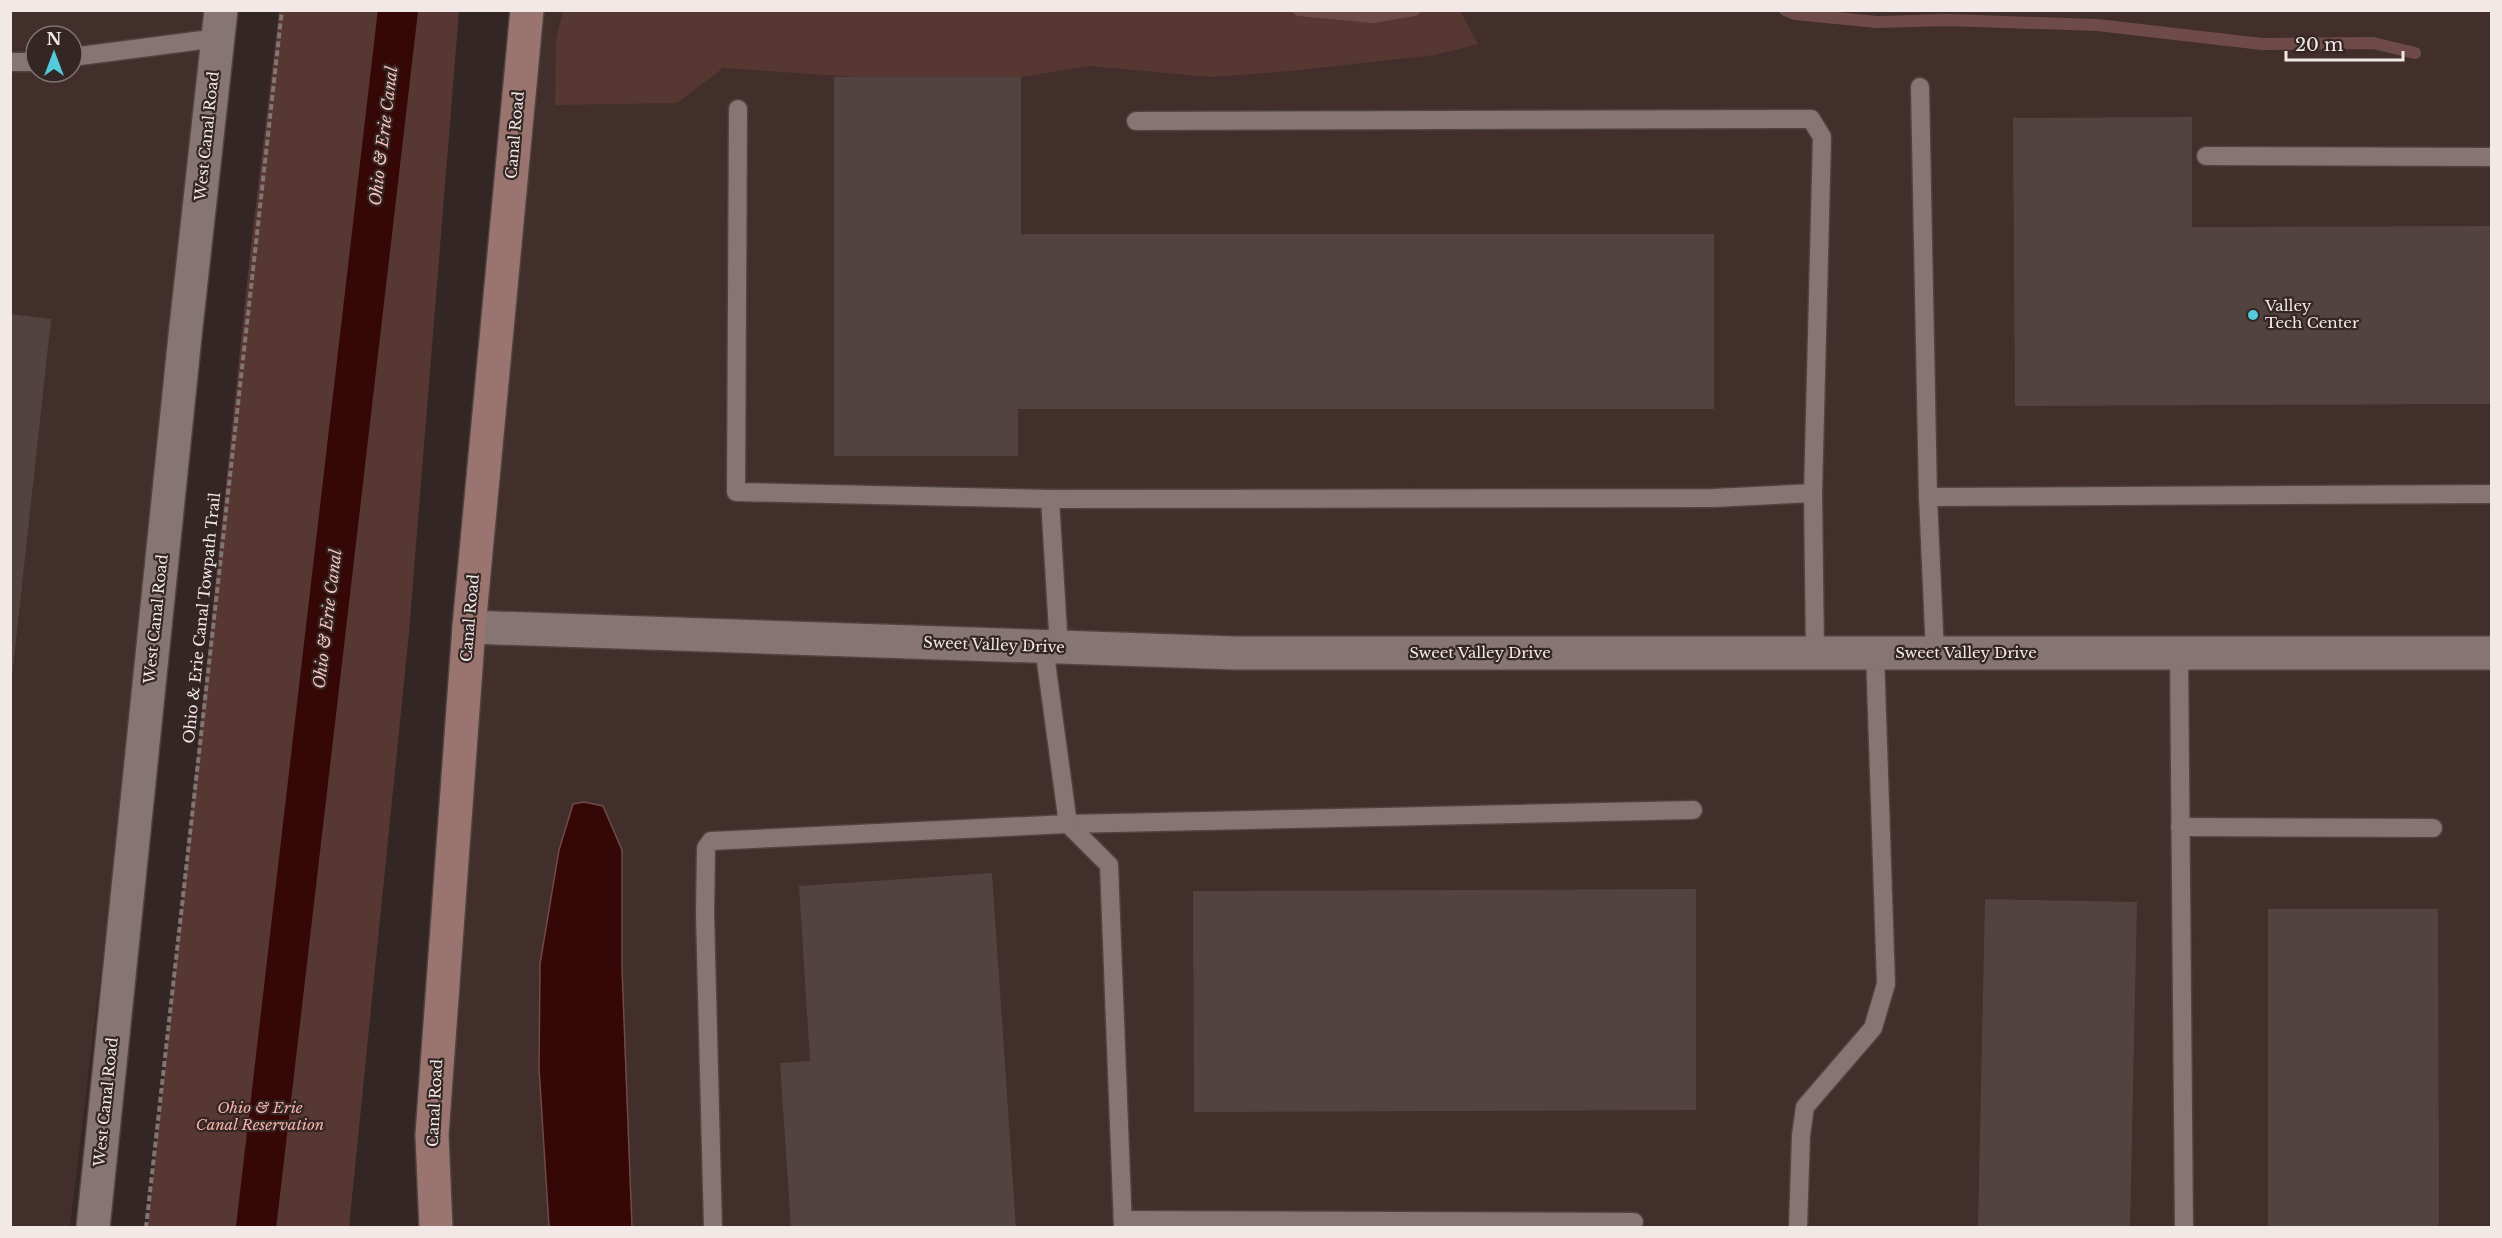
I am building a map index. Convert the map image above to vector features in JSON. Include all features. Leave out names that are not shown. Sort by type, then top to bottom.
[{"type":"main road","name":"Canal Road","points":[[436,1227],[432,1134],[469,627],[527,10]]},
{"type":"street","name":"West Canal Road","points":[[93,1227],[219,24]]},
{"type":"street","name":"Sweet Valley Drive","points":[[469,627],[1235,653],[2492,653]]},
{"type":"lane","points":[[84,54],[219,24]]},
{"type":"lane","points":[[1920,87],[1928,497],[1935,653]]},
{"type":"lane","points":[[738,109],[736,492],[1050,499],[1713,498],[1813,493]]},
{"type":"lane","points":[[1136,121],[1811,119],[1822,137],[1813,493],[1815,653]]},
{"type":"lane","points":[[2206,156],[2492,157]]},
{"type":"lane","points":[[1928,497],[2492,494]]},
{"type":"lane","points":[[1050,499],[1051,647],[1068,824],[1109,865],[1123,1224],[1634,1222]]},
{"type":"lane","points":[[1798,1227],[1801,1134],[1805,1107],[1873,1028],[1886,984],[1875,653]]},
{"type":"lane","points":[[2179,653],[2184,1227]]},
{"type":"lane","points":[[713,1227],[705,914],[706,848],[711,841],[1068,824],[1693,810]]},
{"type":"lane","points":[[2180,827],[2433,828]]},
{"type":"path","name":"Ohio & Erie Canal Towpath Trail","points":[[146,1227],[282,10]]},
{"type":"shaded area","points":[[10,11],[217,11],[70,1227],[10,1227]]},
{"type":"shaded area","points":[[527,11],[2491,11],[2491,1227],[436,1228]]},
{"type":"shaded area","points":[[584,802],[603,806],[622,850],[622,969],[632,1227],[549,1227],[539,1068],[540,964],[559,850],[573,804]]},
{"type":"green space","name":"Ohio & Erie Canal Reservation","points":[[279,11],[459,11],[409,632],[349,1227],[148,1227],[250,255]]},
{"type":"green space","points":[[563,11],[1460,11],[1478,44],[1434,55],[1291,71],[1211,77],[1089,66],[1021,77],[856,77],[723,68],[677,103],[555,105],[556,40]]},
{"type":"building","points":[[834,77],[1021,77],[1021,234],[1714,234],[1714,409],[1018,409],[1018,456],[834,456]]},
{"type":"building","name":"Valley Tech Center","points":[[2192,117],[2192,227],[2492,226],[2492,404],[2015,406],[2013,118]]},
{"type":"building","points":[[10,314],[51,319],[12,677],[10,677]]},
{"type":"building","points":[[992,873],[1016,1228],[791,1228],[780,1063],[810,1061],[799,886]]},
{"type":"building","points":[[1696,889],[1696,1110],[1194,1112],[1193,891]]},
{"type":"building","points":[[1985,899],[2137,902],[2130,1228],[1978,1228]]},
{"type":"building","points":[[2268,909],[2438,909],[2439,1228],[2268,1228]]},
{"type":"waterway","name":"Ohio & Erie Canal","points":[[256,1228],[398,10]]},
{"type":"waterway","points":[[1299,10],[1373,17],[1414,10]]},
{"type":"waterway","points":[[1785,10],[1795,14],[1877,22],[1948,20],[2097,25],[2262,44],[2373,43],[2415,53]]},
{"type":"place","name":"Valley Tech Center","points":[[2253,315]]}]
